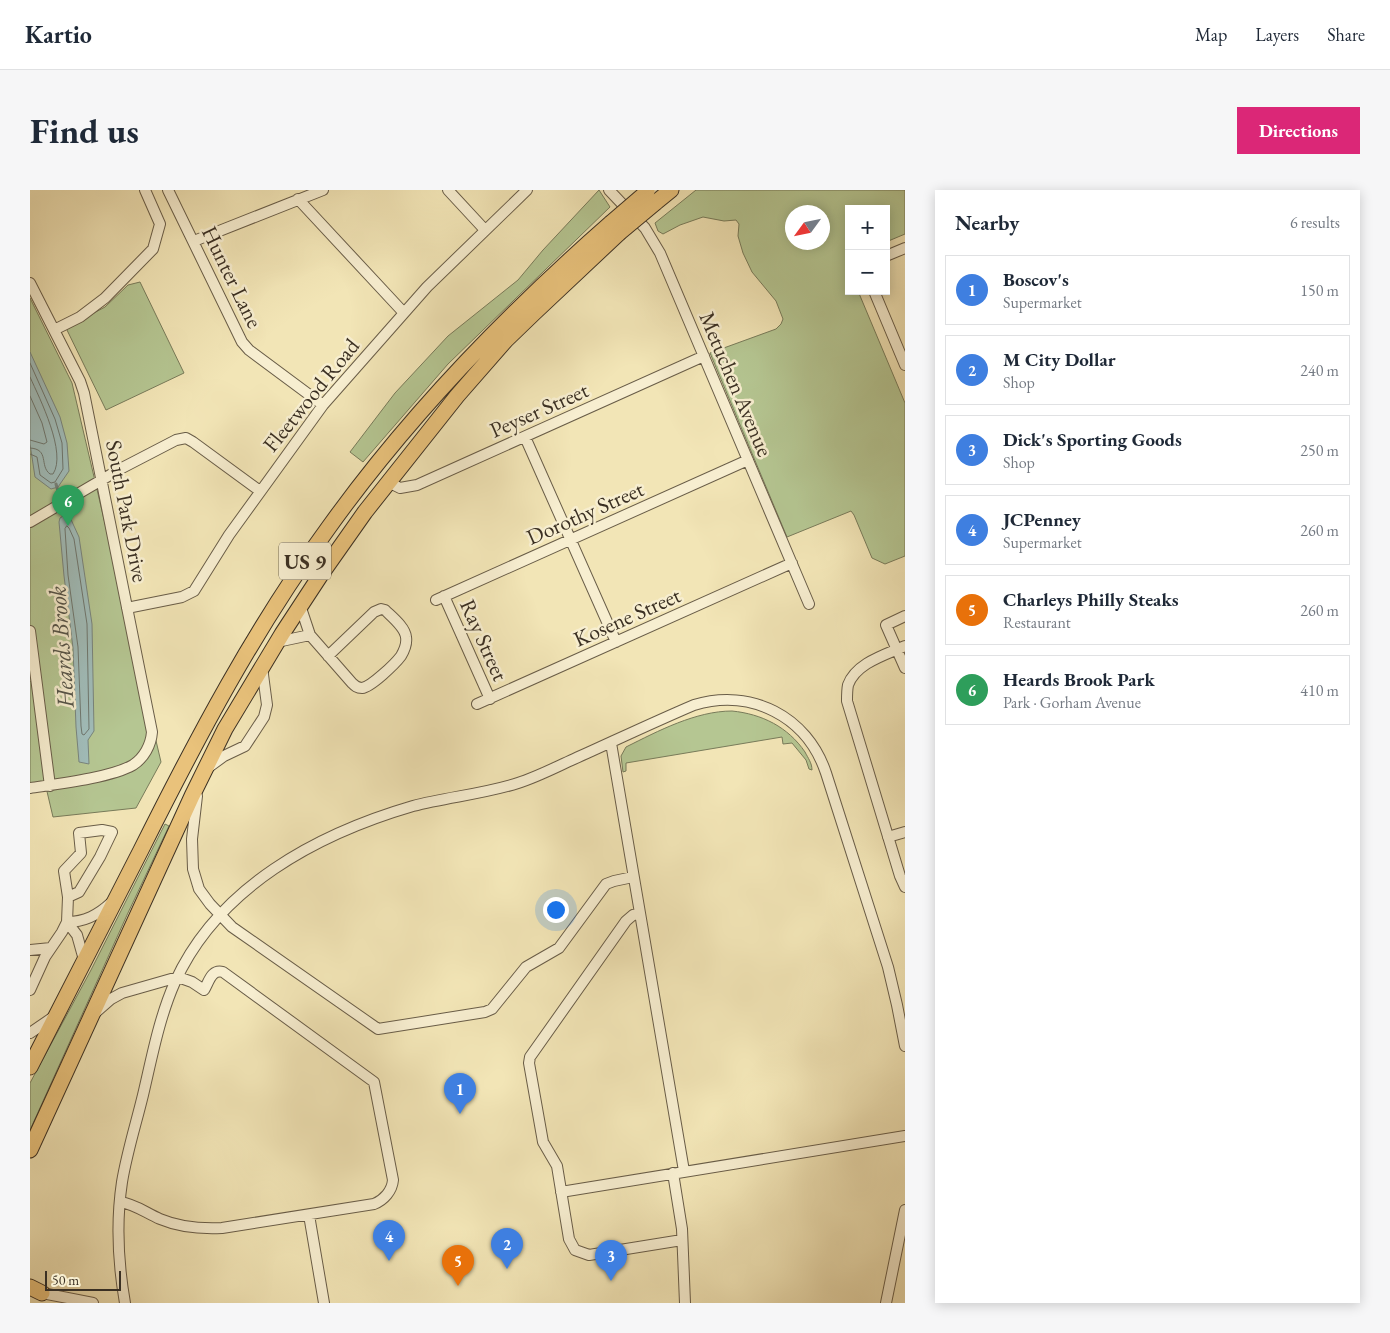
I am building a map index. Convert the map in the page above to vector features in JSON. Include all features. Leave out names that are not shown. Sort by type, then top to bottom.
[{"type":"highway","name":"US 9","points":[[30,1067],[227,684],[327,528],[396,440],[470,356],[522,304],[615,228],[650,195],[671,190]]},
{"type":"highway","name":"US 9","points":[[32,1145],[200,778],[225,729],[276,642],[300,605],[388,482],[456,396],[506,340],[566,282],[615,228]]},
{"type":"highway","points":[[30,1160],[32,1145]]},
{"type":"street","points":[[54,330],[80,317],[105,298],[153,249],[160,224],[145,190]]},
{"type":"street","name":"Hunter Lane","points":[[168,190],[245,346],[323,405]]},
{"type":"street","points":[[194,242],[323,190]]},
{"type":"street","points":[[448,190],[485,230]]},
{"type":"street","name":"Fleetwood Road","points":[[127,608],[182,597],[194,591],[229,535],[323,405],[404,312],[444,270],[527,190]]},
{"type":"street","name":"Metuchen Avenue","points":[[609,190],[656,244],[809,604]]},
{"type":"street","points":[[298,199],[404,312]]},
{"type":"street","points":[[890,254],[905,248]]},
{"type":"street","name":"South Park Drive","points":[[30,283],[82,387],[152,732],[151,740],[143,756],[135,764],[122,770],[50,786]]},
{"type":"street","points":[[876,295],[905,365]]},
{"type":"street","name":"Peyser Street","points":[[388,482],[400,488],[411,487],[704,356]]},
{"type":"street","points":[[525,437],[616,642]]},
{"type":"street","points":[[30,522],[102,479],[176,440],[186,438],[260,491]]},
{"type":"street","name":"Dorothy Street","points":[[440,598],[748,460]]},
{"type":"street","name":"Kosene Street","points":[[477,704],[792,563]]},
{"type":"street","name":"Ray Street","points":[[440,598],[490,699]]},
{"type":"street","points":[[300,605],[310,635],[328,656],[357,688],[363,688],[371,684],[401,655],[407,636],[402,627],[385,610],[381,609],[374,612],[328,656]]},
{"type":"street","points":[[905,616],[886,624],[900,648],[905,668]]},
{"type":"street","points":[[30,631],[32,670],[50,786],[30,788]]},
{"type":"street","points":[[276,642],[310,635]]},
{"type":"street","points":[[900,648],[862,667],[852,676],[848,687],[847,701],[905,887]]},
{"type":"street","points":[[262,666],[267,705],[264,717],[249,742],[210,765],[200,778],[194,816],[193,869],[202,894],[220,915],[239,932],[371,1025],[380,1029],[485,1012],[494,1008],[526,967],[559,948],[606,884],[614,880],[633,877]]},
{"type":"street","points":[[125,1303],[119,1267],[120,1202],[124,1174],[158,1033],[168,999],[178,977],[198,943],[220,915],[243,892],[279,865],[301,851],[332,837],[411,807],[520,782],[688,708],[716,701],[738,701],[763,706],[781,715],[801,730],[816,750],[826,773],[888,967],[898,1005],[905,1046]]},
{"type":"street","points":[[611,742],[640,913],[678,1172],[685,1303]]},
{"type":"street","points":[[30,990],[51,948],[67,922],[68,897],[64,871],[81,853],[79,833],[102,830],[112,832],[100,857],[79,892],[68,897]]},
{"type":"street","points":[[888,837],[905,832]]},
{"type":"street","points":[[67,922],[92,917],[116,899]]},
{"type":"street","points":[[640,913],[628,918],[529,1059],[542,1142],[557,1166],[572,1247],[577,1252],[589,1255],[682,1240]]},
{"type":"street","points":[[67,922],[77,935],[84,960]]},
{"type":"street","points":[[30,950],[51,948]]},
{"type":"street","points":[[89,1019],[106,1003],[122,993],[178,977],[192,982],[204,990],[214,973],[218,971],[223,972],[361,1071],[376,1084],[393,1178],[393,1184],[384,1199],[374,1204],[236,1227],[209,1229],[168,1222],[135,1206],[120,1202]]},
{"type":"street","points":[[30,1033],[45,1024],[58,1012]]},
{"type":"street","points":[[561,1192],[905,1136]]},
{"type":"street","points":[[886,1303],[905,1210]]},
{"type":"street","points":[[308,1215],[324,1303]]},
{"type":"street","points":[[34,1291],[67,1301],[93,1303]]},
{"type":"green space","points":[[599,190],[610,207],[448,364],[363,462],[350,452],[395,393],[448,336],[518,280]]},
{"type":"green space","points":[[696,190],[905,190],[905,234],[890,240],[890,205],[845,205],[845,295],[860,295],[905,403],[905,556],[885,564],[872,558],[851,511],[787,537],[710,353],[776,329],[783,319],[776,301],[752,272],[743,253],[738,236],[739,224],[736,220],[724,221],[703,217],[680,225],[663,234],[658,231],[655,223]]},
{"type":"green space","points":[[140,282],[184,373],[106,410],[66,328],[105,307],[128,285]]},
{"type":"green space","points":[[30,298],[72,383],[161,762],[136,808],[53,817],[45,783],[30,784]]},
{"type":"green space","points":[[732,711],[764,719],[791,735],[805,752],[811,763],[812,770],[809,769],[806,760],[792,743],[783,744],[782,737],[626,763],[626,771],[623,772],[621,756],[626,747],[691,718],[705,714]]},
{"type":"green space","points":[[165,824],[169,826],[30,1130],[30,1083],[91,970]]},
{"type":"water","points":[[30,352],[60,417],[67,443],[69,471],[58,487],[51,489],[35,477],[30,444]]},
{"type":"water","points":[[68,513],[79,537],[92,624],[94,731],[88,740],[89,764],[79,762],[76,727],[73,648],[59,522],[60,518]]},
{"type":"waterway","name":"Heards Brook","points":[[56,484],[65,517]]},
{"type":"place","name":"Heards Brook Park","points":[[68,526]]},
{"type":"place","name":"Boscov's","points":[[460,1114]]},
{"type":"place","name":"JCPenney","points":[[389,1261]]},
{"type":"place","name":"M City Dollar","points":[[507,1269]]},
{"type":"place","name":"Dick's Sporting Goods","points":[[611,1281]]},
{"type":"place","name":"Charleys Philly Steaks","points":[[458,1286]]}]
